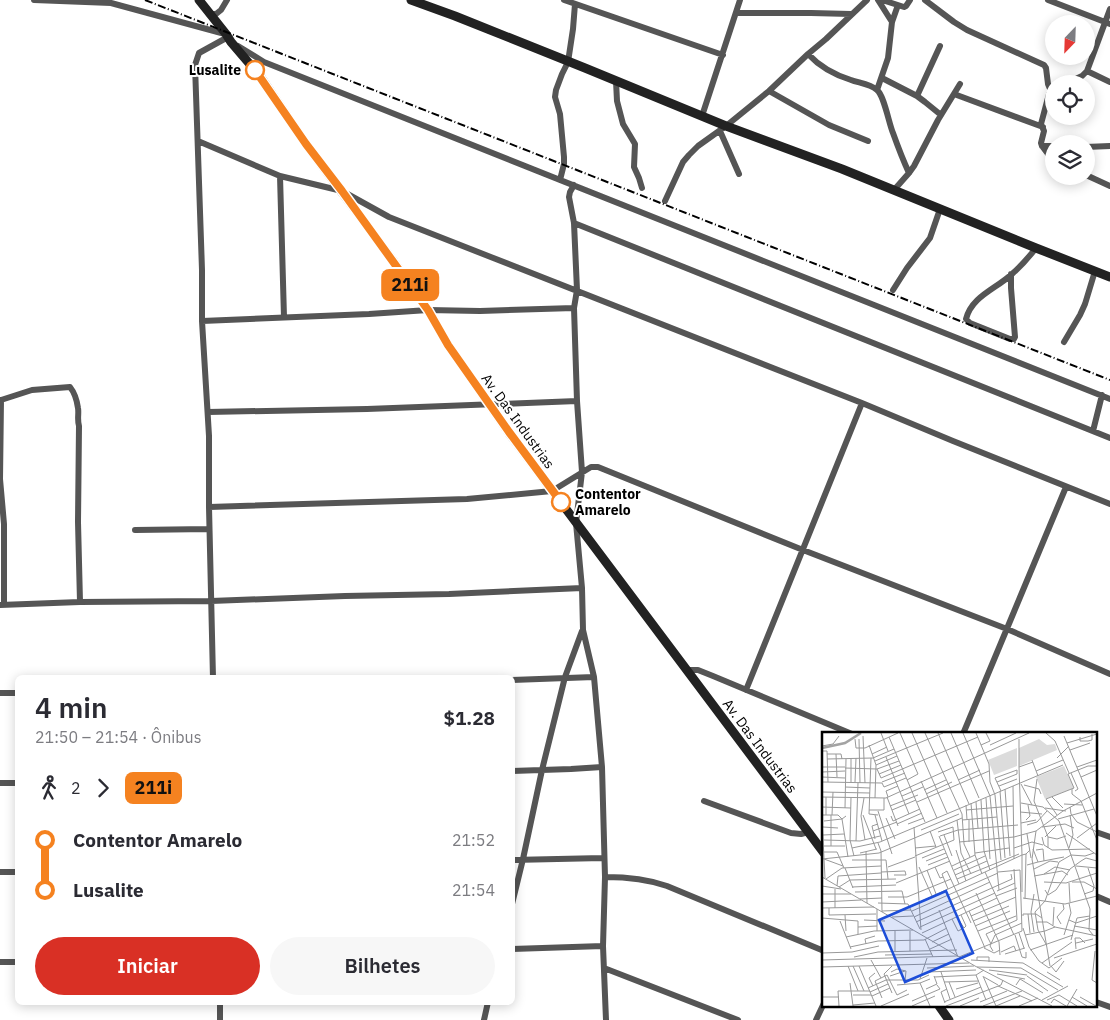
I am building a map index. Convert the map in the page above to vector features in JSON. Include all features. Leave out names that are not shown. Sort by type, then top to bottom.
[{"type":"main road","name":"Av. Das Industrias","points":[[199,0],[260,76],[306,144],[428,310],[448,345],[552,491],[822,850]]},
{"type":"main road","points":[[411,0],[702,116],[723,128],[842,169],[1110,277]]},
{"type":"main road","points":[[940,1008],[949,1020]]},
{"type":"street","points":[[34,0],[111,1],[229,38],[264,62],[1110,398]]},
{"type":"street","points":[[209,14],[216,14],[227,0]]},
{"type":"street","points":[[564,0],[722,55]]},
{"type":"street","points":[[702,116],[740,0]]},
{"type":"street","points":[[666,201],[683,162],[698,146],[769,91],[867,0]]},
{"type":"street","points":[[878,0],[892,22]]},
{"type":"street","points":[[882,0],[906,6],[910,0]]},
{"type":"street","points":[[925,0],[967,30],[1044,65],[1047,75]]},
{"type":"street","points":[[1048,0],[1108,23]]},
{"type":"street","points":[[560,180],[564,157],[560,114],[555,97],[568,62],[575,4]]},
{"type":"street","points":[[877,90],[888,58],[892,22],[898,5]]},
{"type":"street","points":[[1083,75],[1087,71],[1108,23],[1110,9]]},
{"type":"street","points":[[736,13],[851,14]]},
{"type":"street","points":[[213,675],[208,412],[202,321],[195,65],[200,53],[229,38]]},
{"type":"street","points":[[916,96],[940,46]]},
{"type":"street","points":[[808,54],[825,69],[877,90],[881,95],[892,131],[909,173]]},
{"type":"street","points":[[1087,71],[1110,82]]},
{"type":"street","points":[[882,78],[916,96],[941,115]]},
{"type":"street","points":[[616,81],[623,124],[635,144],[634,167],[642,188]]},
{"type":"street","points":[[894,190],[909,173],[960,84]]},
{"type":"street","points":[[769,91],[829,125],[868,141]]},
{"type":"street","points":[[954,94],[1043,127]]},
{"type":"street","points":[[1045,110],[1041,124],[1044,131],[1041,143],[1045,150]]},
{"type":"street","points":[[723,128],[739,174]]},
{"type":"street","points":[[198,142],[280,176],[342,191],[389,217],[862,402],[952,441],[1110,504]]},
{"type":"street","points":[[1095,147],[1110,146]]},
{"type":"street","points":[[280,176],[284,317]]},
{"type":"street","points":[[1095,179],[1110,186]]},
{"type":"street","points":[[574,186],[569,197],[574,223],[577,290],[574,308],[577,402],[582,472],[576,523],[582,588],[583,630],[594,677],[602,768],[605,877],[603,946],[606,1020]]},
{"type":"street","points":[[893,290],[930,238],[940,209]]},
{"type":"street","points":[[574,223],[1110,438]]},
{"type":"street","points":[[1011,274],[1014,338],[1010,339],[966,320],[971,308],[982,296],[1011,274],[1036,248]]},
{"type":"street","points":[[1064,342],[1085,304],[1094,271]]},
{"type":"street","points":[[202,321],[428,310],[480,311],[574,308]]},
{"type":"street","points":[[80,602],[78,409],[70,387],[32,390],[0,400],[0,479],[4,524],[2,605],[80,602],[211,601],[582,588]]},
{"type":"street","points":[[1093,431],[1102,395]]},
{"type":"street","points":[[208,412],[577,402]]},
{"type":"street","points":[[746,690],[862,402]]},
{"type":"street","points":[[209,507],[467,499],[552,491],[591,467],[598,467],[1007,630],[1110,674]]},
{"type":"street","points":[[964,732],[1066,487]]},
{"type":"street","points":[[135,530],[209,529]]},
{"type":"street","points":[[515,893],[565,677],[583,630]]},
{"type":"street","points":[[687,670],[698,670],[847,732]]},
{"type":"street","points":[[515,680],[594,677]]},
{"type":"street","points":[[0,693],[15,693]]},
{"type":"street","points":[[515,771],[602,768]]},
{"type":"street","points":[[0,783],[15,783]]},
{"type":"street","points":[[704,801],[791,833],[801,834],[808,832]]},
{"type":"street","points":[[1098,833],[1110,837]]},
{"type":"street","points":[[515,860],[603,858]]},
{"type":"street","points":[[0,872],[15,872]]},
{"type":"street","points":[[605,877],[624,877],[658,883],[822,949]]},
{"type":"street","points":[[1098,897],[1110,902]]},
{"type":"street","points":[[515,949],[603,946]]},
{"type":"street","points":[[0,962],[15,962]]},
{"type":"street","points":[[604,968],[738,1020]]},
{"type":"street","points":[[1098,1003],[1110,1007]]},
{"type":"street","points":[[220,1005],[220,1020]]},
{"type":"street","points":[[484,1020],[487,1005]]},
{"type":"street","points":[[816,1020],[822,1007]]},
{"type":"railway","points":[[145,0],[1110,380]]},
{"type":"bus line","name":"211i","points":[[255,70],[306,144],[428,310],[448,345],[561,502]]},
{"type":"place","name":"Lusalite","points":[[255,70]]},
{"type":"place","name":"Contentor Amarelo","points":[[561,502]]}]
